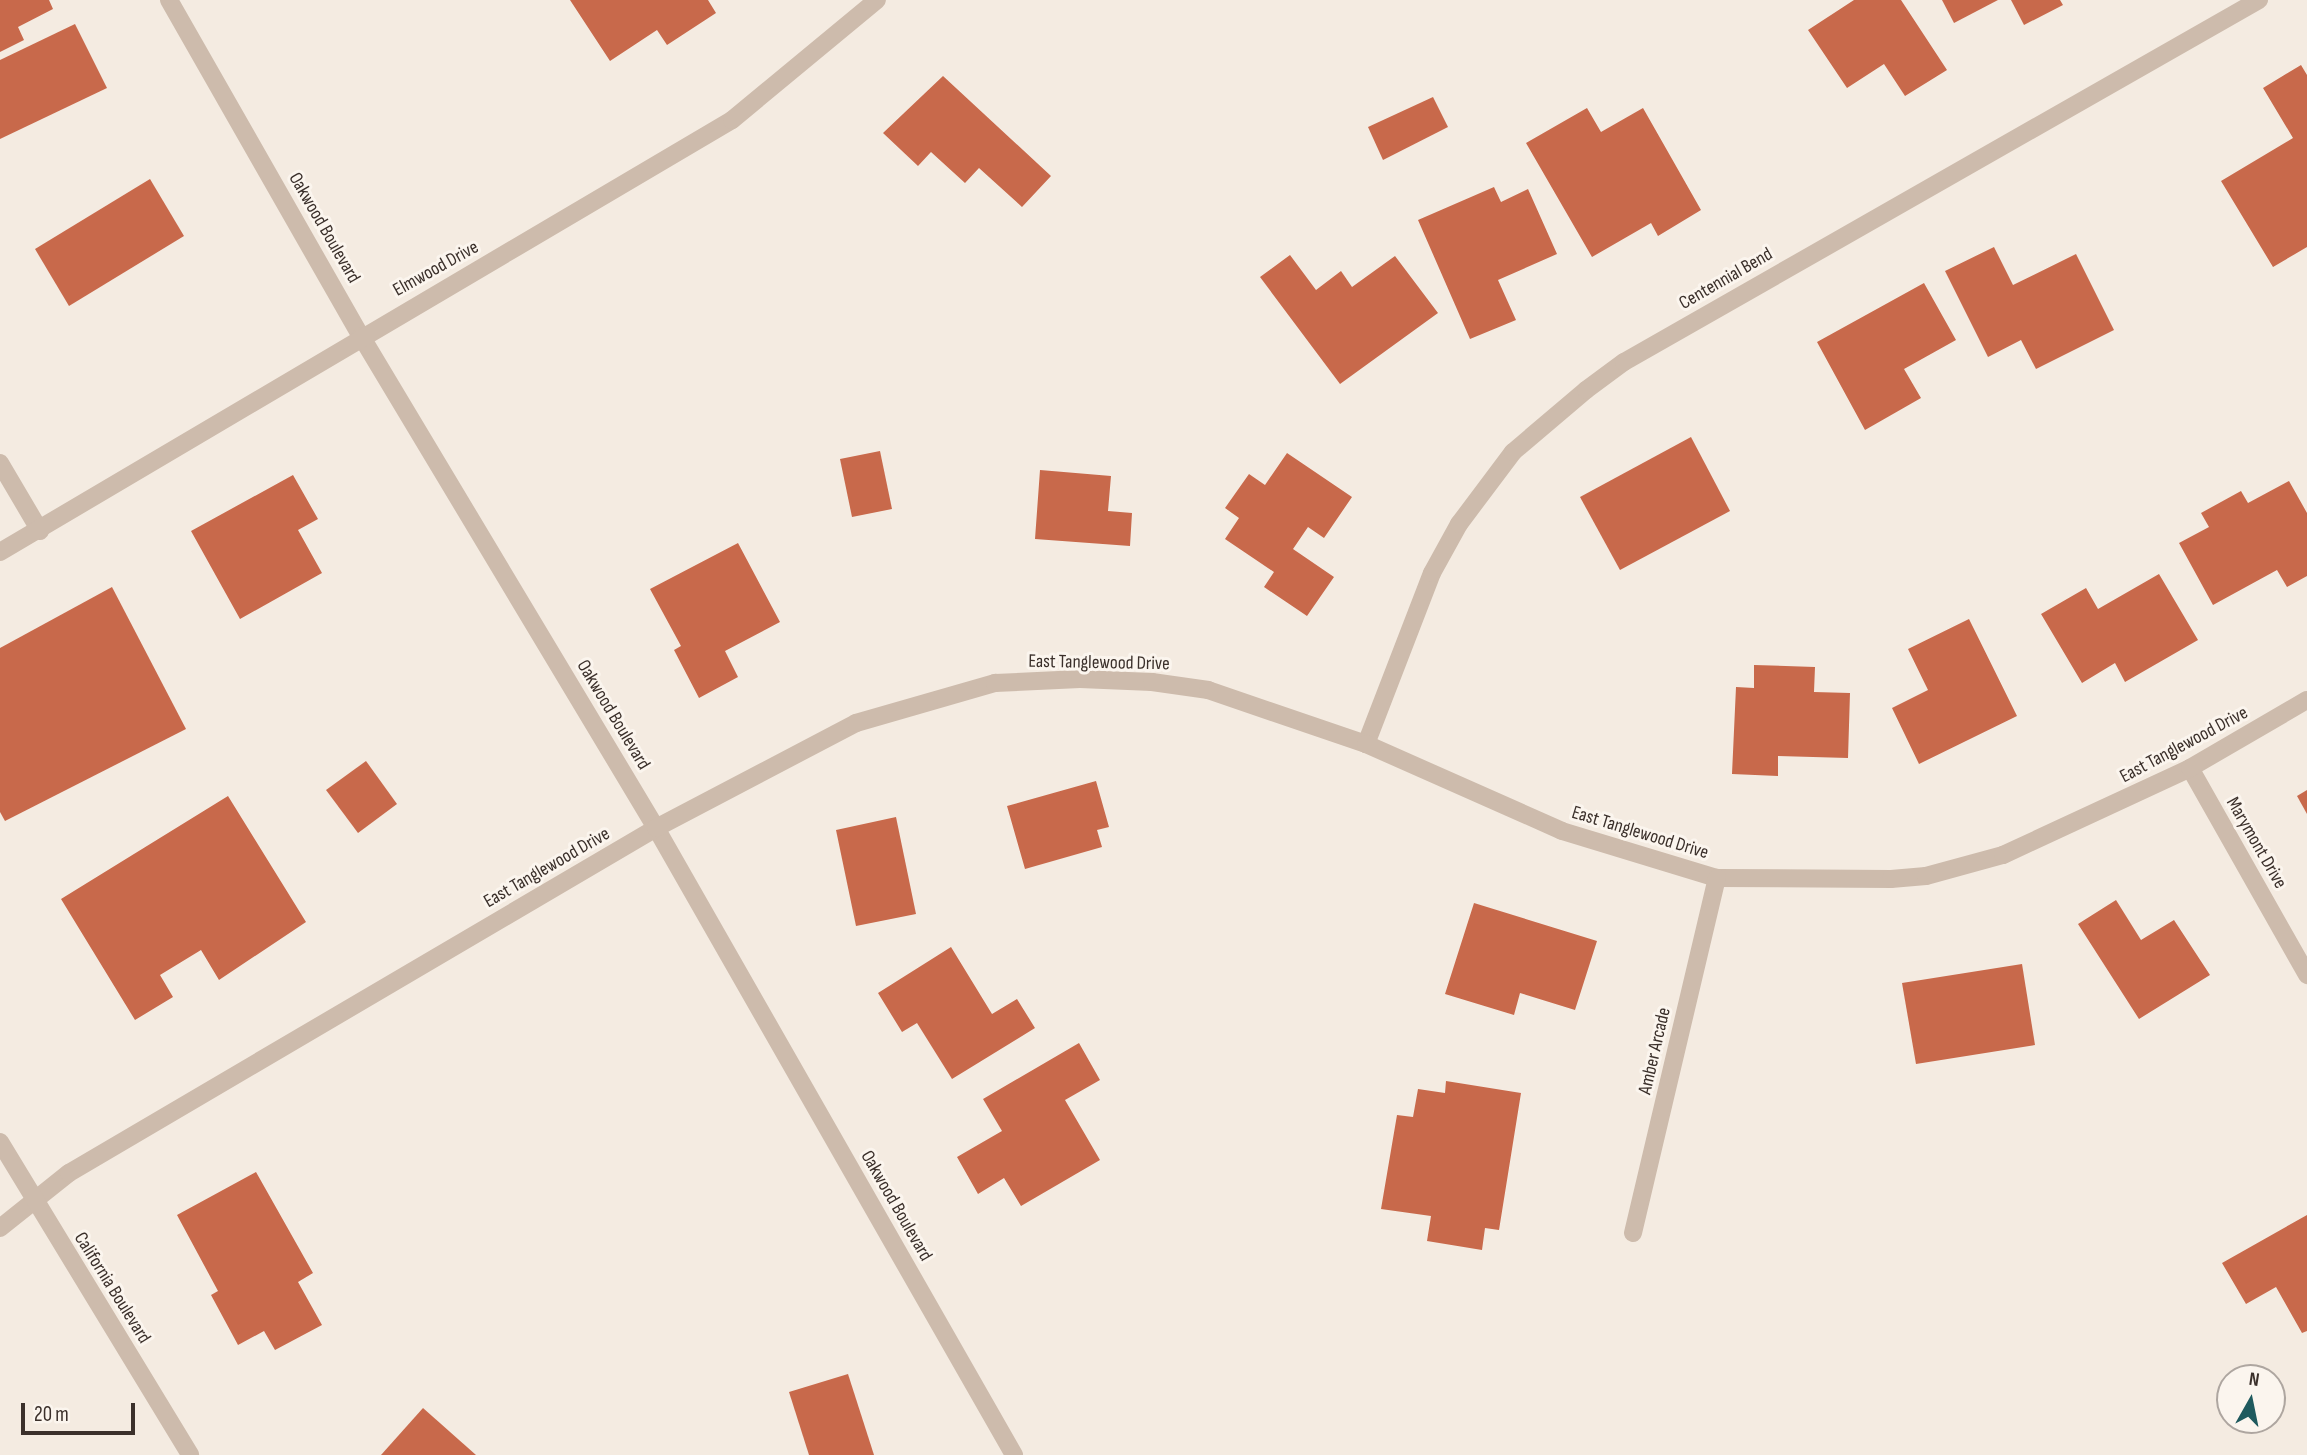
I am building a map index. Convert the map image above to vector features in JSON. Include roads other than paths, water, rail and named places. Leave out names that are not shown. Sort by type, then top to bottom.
[{"type":"street","name":"Oakwood Boulevard","points":[[169,0],[361,336],[656,828],[1014,1455]]},
{"type":"street","name":"Elmwood Drive","points":[[0,552],[40,531],[361,336],[732,120],[877,0]]},
{"type":"street","name":"Centennial Bend","points":[[1366,744],[1432,573],[1459,524],[1513,452],[1586,390],[1624,362],[2259,0]]},
{"type":"street","points":[[0,463],[40,531]]},
{"type":"street","name":"East Tanglewood Drive","points":[[0,1228],[69,1173],[656,828],[856,723],[995,683],[1104,680],[1208,690],[1366,744],[1562,831],[1717,878],[1926,876],[2003,855],[2190,768],[2307,700]]},
{"type":"street","name":"Marymont Drive","points":[[2190,768],[2307,975]]},
{"type":"street","name":"Amber Arcade","points":[[1633,1233],[1717,878]]},
{"type":"street","name":"California Boulevard","points":[[0,1142],[190,1455]]}]
